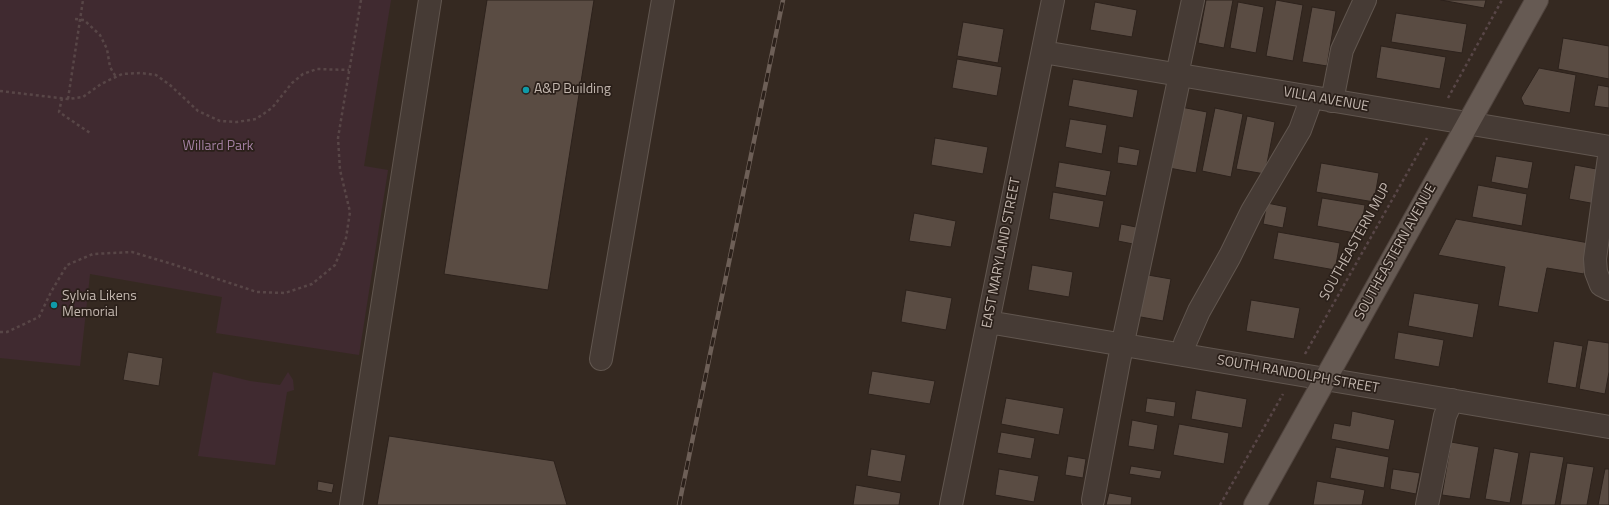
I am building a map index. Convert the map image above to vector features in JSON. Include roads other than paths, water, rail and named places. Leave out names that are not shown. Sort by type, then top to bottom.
[{"type":"main road","name":"SOUTHEASTERN AVENUE","points":[[1255,505],[1537,0]]},
{"type":"street","points":[[351,505],[430,0]]},
{"type":"street","points":[[601,359],[663,0]]},
{"type":"street","name":"EAST MARYLAND STREET","points":[[951,505],[1053,0]]},
{"type":"street","points":[[1092,500],[1193,0]]},
{"type":"street","points":[[1183,355],[1185,343],[1199,311],[1230,256],[1252,211],[1300,130],[1322,99],[1365,0]]},
{"type":"street","name":"VILLA AVENUE","points":[[1043,52],[1609,148]]},
{"type":"street","points":[[1609,157],[1595,259],[1596,272],[1601,285],[1609,289]]},
{"type":"street","name":"SOUTH RANDOLPH STREET","points":[[988,322],[1609,427]]},
{"type":"street","points":[[1427,505],[1445,416],[1452,400]]},
{"type":"railway","points":[[679,505],[783,0]]},
{"type":"place","name":"A&P Building","points":[[526,90]]},
{"type":"place","name":"Sylvia Likens Memorial","points":[[54,305]]},
{"type":"park label","name":"Willard Park","points":[[218,147]]}]
